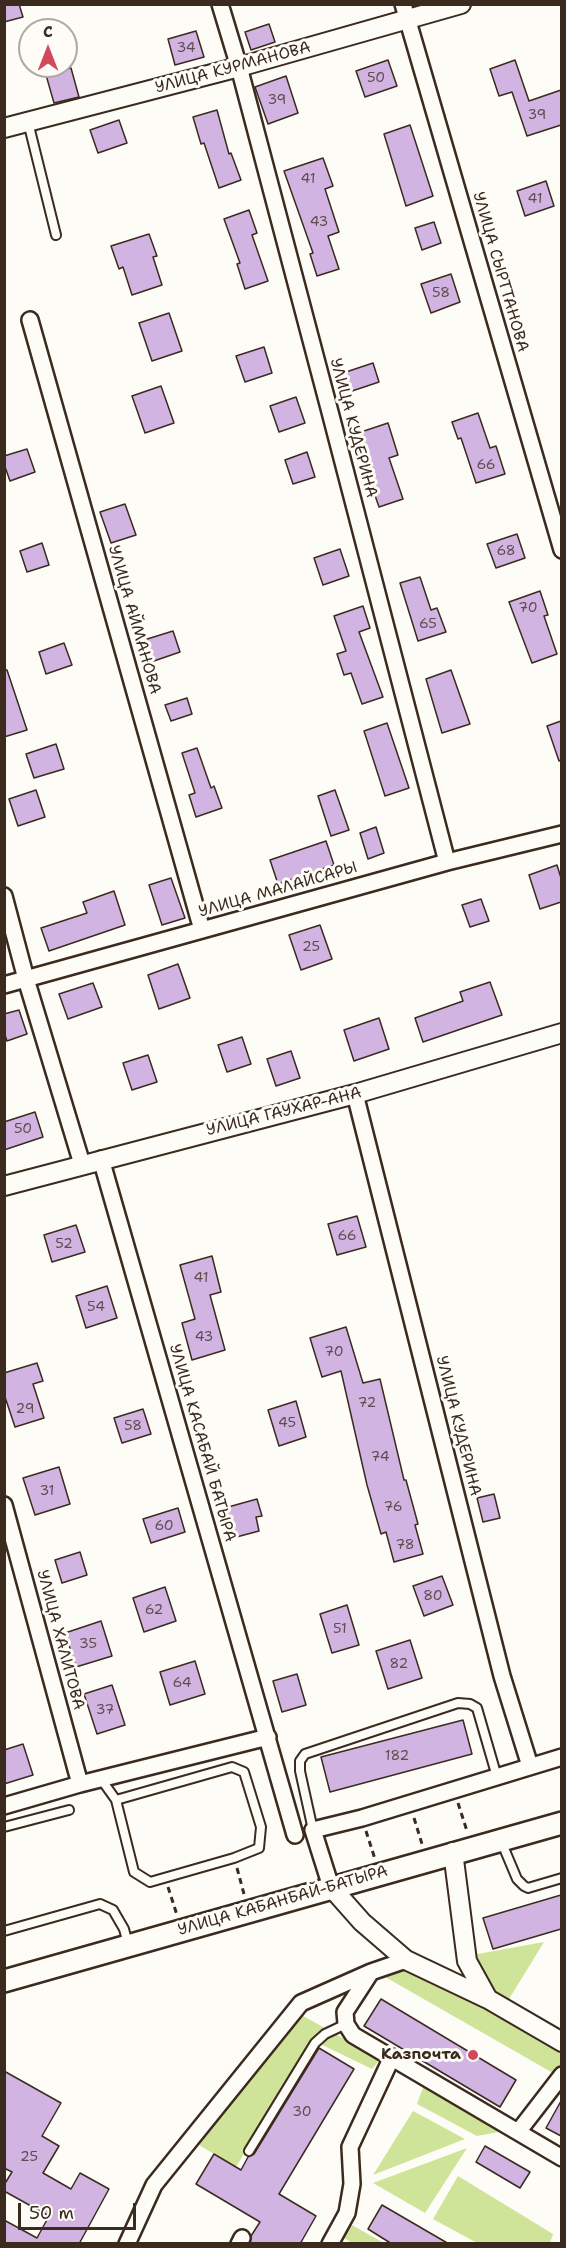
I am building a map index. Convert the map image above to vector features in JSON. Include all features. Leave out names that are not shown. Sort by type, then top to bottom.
[{"type":"main road","name":"УЛИЦА КАБАНБАЙ-БАТЫРА","points":[[4,1981],[561,1823]]},
{"type":"street","name":"УЛИЦА КУДЕРИНА","points":[[220,4],[239,67],[447,862]]},
{"type":"street","name":"УЛИЦА КУРМАНОВА","points":[[4,128],[239,67],[406,13],[461,4]]},
{"type":"street","name":"УЛИЦА СЫРТТАНОВА","points":[[406,13],[561,549]]},
{"type":"street","name":"УЛИЦА АЙМАНОВА","points":[[30,320],[202,930]]},
{"type":"street","name":"УЛИЦА МАЛАЙСАРЫ","points":[[4,985],[447,862],[561,834]]},
{"type":"street","points":[[4,896],[26,979],[82,1164]]},
{"type":"street","name":"УЛИЦА ГАУХАР-АНА","points":[[4,1186],[355,1095],[561,1033]]},
{"type":"street","name":"УЛИЦА КУДЕРИНА","points":[[355,1095],[502,1676],[530,1766]]},
{"type":"street","name":"УЛИЦА КАСАБАЙ БАТЫРА","points":[[101,1159],[295,1835]]},
{"type":"street","name":"УЛИЦА ХАЛИТОВА","points":[[4,1505],[80,1784]]},
{"type":"street","points":[[4,1806],[80,1784],[268,1737]]},
{"type":"street","points":[[561,1757],[362,1818],[313,1830],[331,1887],[362,1922],[406,1960],[488,1999],[561,2042]]},
{"type":"street","points":[[463,1850],[467,1960],[488,1999]]},
{"type":"street","points":[[127,2244],[154,2185],[301,2003],[371,1972],[406,1960]]},
{"type":"street","points":[[371,1972],[345,2012],[346,2024],[353,2035],[561,2158]]},
{"type":"street","points":[[333,2243],[347,2213],[352,2175],[350,2147],[392,2057]]},
{"type":"street","points":[[518,2132],[561,2075]]},
{"type":"lane","points":[[28,122],[56,235]]},
{"type":"lane","points":[[313,1830],[300,1771],[300,1761],[305,1754],[458,1703],[470,1704],[477,1708],[497,1777]]},
{"type":"lane","points":[[101,1779],[116,1800],[134,1872],[150,1882],[234,1858],[259,1848],[261,1827],[244,1772],[232,1767],[116,1800]]},
{"type":"lane","points":[[4,1827],[69,1810]]},
{"type":"lane","points":[[500,1840],[517,1879],[524,1886],[528,1888],[561,1878]]},
{"type":"lane","points":[[4,1931],[100,1904],[113,1910],[124,1929],[129,1945]]},
{"type":"lane","points":[[249,2151],[315,2043],[325,2034],[346,2024]]},
{"type":"path","points":[[454,1790],[463,1850]]},
{"type":"path","points":[[409,1802],[427,1860]]},
{"type":"path","points":[[362,1818],[380,1873]]},
{"type":"path","points":[[234,1858],[249,1911]]},
{"type":"path","points":[[165,1877],[181,1930]]},
{"type":"green space","points":[[544,1942],[506,2004],[491,1988],[472,1955]]},
{"type":"green space","points":[[419,1957],[561,2048],[561,2065],[553,2073],[380,1974]]},
{"type":"green space","points":[[298,2013],[380,2059],[372,2069],[312,2040],[236,2167],[199,2145]]},
{"type":"green space","points":[[425,2082],[504,2131],[477,2136],[417,2104]]},
{"type":"green space","points":[[413,2111],[465,2139],[373,2175]]},
{"type":"green space","points":[[467,2148],[425,2213],[373,2183]]},
{"type":"green space","points":[[458,2176],[553,2234],[550,2243],[477,2243],[433,2219]]},
{"type":"green space","points":[[350,2224],[384,2243],[352,2243],[341,2236]]},
{"type":"building","points":[[4,4],[19,4],[23,17],[4,22]]},
{"type":"building","points":[[269,24],[275,42],[251,50],[245,32]]},
{"type":"building","points":[[196,31],[204,57],[175,65],[168,39]]},
{"type":"building","points":[[388,60],[397,86],[365,97],[356,71]]},
{"type":"building","points":[[515,60],[529,101],[561,90],[561,125],[527,136],[512,92],[499,96],[490,69]]},
{"type":"building","points":[[286,76],[298,113],[268,124],[255,87]]},
{"type":"building","points":[[47,78],[74,78],[79,97],[54,103]]},
{"type":"building","points":[[217,110],[229,154],[231,153],[241,180],[219,188],[193,117]]},
{"type":"building","points":[[119,120],[127,143],[98,153],[90,130]]},
{"type":"building","points":[[410,125],[433,196],[406,206],[384,134]]},
{"type":"building","points":[[323,158],[333,186],[325,189],[339,232],[328,236],[339,269],[317,276],[310,254],[313,253],[284,171]]},
{"type":"building","points":[[546,181],[554,206],[525,216],[517,191]]},
{"type":"building","points":[[249,210],[257,233],[252,235],[268,281],[245,289],[237,264],[240,263],[224,219]]},
{"type":"building","points":[[434,222],[441,243],[422,250],[415,228]]},
{"type":"building","points":[[149,234],[157,256],[153,257],[162,285],[132,295],[123,267],[119,269],[111,246]]},
{"type":"building","points":[[451,274],[460,302],[431,313],[421,284]]},
{"type":"building","points":[[169,313],[182,351],[152,361],[139,323]]},
{"type":"building","points":[[264,347],[272,373],[245,382],[236,356]]},
{"type":"building","points":[[373,363],[379,382],[349,392],[343,373]]},
{"type":"building","points":[[161,386],[174,423],[145,433],[132,396]]},
{"type":"building","points":[[296,397],[305,423],[279,432],[270,406]]},
{"type":"building","points":[[478,413],[490,448],[496,446],[505,474],[476,483],[461,438],[458,439],[452,422]]},
{"type":"building","points":[[388,423],[398,455],[389,458],[403,499],[379,507],[370,481],[374,480],[358,433]]},
{"type":"building","points":[[27,449],[35,472],[10,481],[4,464],[4,456]]},
{"type":"building","points":[[307,452],[315,477],[293,484],[285,460]]},
{"type":"building","points":[[125,504],[136,535],[111,543],[100,512]]},
{"type":"building","points":[[517,534],[525,558],[496,568],[487,544]]},
{"type":"building","points":[[42,543],[49,565],[27,572],[20,551]]},
{"type":"building","points":[[340,549],[349,576],[323,585],[314,558]]},
{"type":"building","points":[[420,577],[431,610],[437,608],[446,632],[418,641],[400,583]]},
{"type":"building","points":[[540,591],[548,615],[544,616],[557,654],[532,663],[509,602]]},
{"type":"building","points":[[363,606],[370,628],[359,632],[383,697],[362,704],[351,673],[344,675],[337,654],[346,651],[334,616]]},
{"type":"building","points":[[173,631],[180,652],[151,662],[144,640]]},
{"type":"building","points":[[64,643],[72,665],[46,674],[39,652]]},
{"type":"building","points":[[4,670],[7,670],[27,730],[4,737]]},
{"type":"building","points":[[451,670],[470,724],[442,733],[426,679]]},
{"type":"building","points":[[187,698],[192,714],[171,721],[165,705]]},
{"type":"building","points":[[561,721],[561,760],[559,761],[547,726]]},
{"type":"building","points":[[387,723],[409,788],[385,796],[364,731]]},
{"type":"building","points":[[56,744],[64,769],[34,778],[26,754]]},
{"type":"building","points":[[197,748],[211,788],[214,786],[222,808],[196,817],[189,795],[195,793],[182,753]]},
{"type":"building","points":[[36,790],[45,817],[18,826],[9,799]]},
{"type":"building","points":[[335,790],[349,830],[331,836],[318,796]]},
{"type":"building","points":[[376,827],[384,853],[368,859],[360,833]]},
{"type":"building","points":[[326,841],[334,865],[278,884],[270,860]]},
{"type":"building","points":[[557,865],[561,878],[561,902],[540,909],[529,875]]},
{"type":"building","points":[[171,878],[185,918],[162,925],[149,885]]},
{"type":"building","points":[[114,891],[125,925],[49,951],[41,928],[87,913],[83,902]]},
{"type":"building","points":[[481,899],[489,921],[470,927],[462,905]]},
{"type":"building","points":[[320,925],[332,959],[301,970],[289,935]]},
{"type":"building","points":[[178,964],[190,998],[159,1009],[148,975]]},
{"type":"building","points":[[490,982],[502,1015],[423,1042],[415,1018],[463,1001],[460,992]]},
{"type":"building","points":[[93,983],[102,1007],[68,1019],[59,994]]},
{"type":"building","points":[[19,1010],[27,1034],[7,1041],[4,1032],[4,1014]]},
{"type":"building","points":[[379,1018],[389,1049],[354,1061],[344,1030]]},
{"type":"building","points":[[242,1037],[251,1064],[227,1072],[218,1045]]},
{"type":"building","points":[[291,1051],[300,1078],[276,1086],[267,1059]]},
{"type":"building","points":[[148,1055],[157,1082],[132,1090],[123,1063]]},
{"type":"building","points":[[35,1112],[43,1137],[4,1150],[4,1122]]},
{"type":"building","points":[[357,1216],[366,1247],[337,1255],[328,1224]]},
{"type":"building","points":[[76,1225],[85,1252],[52,1262],[44,1235]]},
{"type":"building","points":[[212,1256],[221,1292],[210,1295],[225,1350],[192,1360],[182,1323],[195,1319],[180,1265]]},
{"type":"building","points":[[107,1286],[117,1318],[86,1328],[76,1296]]},
{"type":"building","points":[[346,1327],[363,1383],[380,1379],[404,1480],[406,1480],[418,1524],[415,1525],[423,1554],[394,1562],[386,1532],[381,1534],[367,1485],[341,1371],[322,1377],[310,1338]]},
{"type":"building","points":[[37,1363],[43,1381],[33,1384],[44,1418],[15,1427],[4,1394],[4,1373]]},
{"type":"building","points":[[296,1401],[306,1437],[279,1446],[268,1410]]},
{"type":"building","points":[[143,1409],[151,1434],[122,1443],[114,1418]]},
{"type":"building","points":[[59,1467],[70,1504],[35,1515],[23,1478]]},
{"type":"building","points":[[494,1494],[500,1518],[483,1522],[477,1498]]},
{"type":"building","points":[[257,1499],[262,1516],[256,1517],[259,1531],[229,1539],[221,1509]]},
{"type":"building","points":[[178,1508],[185,1532],[151,1543],[143,1519]]},
{"type":"building","points":[[80,1552],[87,1575],[62,1583],[55,1560]]},
{"type":"building","points":[[442,1576],[453,1605],[424,1616],[413,1586]]},
{"type":"building","points":[[165,1587],[176,1621],[144,1632],[133,1598]]},
{"type":"building","points":[[347,1605],[359,1645],[332,1653],[320,1614]]},
{"type":"building","points":[[101,1621],[112,1656],[76,1667],[65,1633]]},
{"type":"building","points":[[410,1640],[422,1678],[388,1689],[376,1651]]},
{"type":"building","points":[[195,1661],[205,1694],[170,1705],[160,1672]]},
{"type":"building","points":[[297,1674],[306,1705],[282,1712],[273,1681]]},
{"type":"building","points":[[112,1685],[125,1725],[97,1734],[84,1694]]},
{"type":"building","points":[[463,1720],[472,1754],[330,1792],[321,1757]]},
{"type":"building","points":[[23,1744],[33,1775],[4,1784],[4,1750]]},
{"type":"building","points":[[561,1895],[561,1929],[493,1949],[483,1918]]},
{"type":"building","points":[[381,1999],[516,2080],[500,2107],[364,2026]]},
{"type":"building","points":[[319,2048],[354,2069],[279,2194],[316,2216],[300,2244],[250,2244],[251,2236],[260,2222],[196,2184],[214,2154],[241,2170],[248,2157],[254,2154]]},
{"type":"building","points":[[4,2071],[61,2103],[42,2136],[59,2146],[43,2173],[71,2189],[80,2173],[109,2189],[79,2244],[4,2244],[4,2220],[37,2238],[49,2216],[4,2191],[4,2185],[12,2172],[4,2168]]},
{"type":"building","points":[[561,2101],[561,2136],[546,2128]]},
{"type":"building","points":[[485,2146],[530,2172],[520,2188],[476,2162]]},
{"type":"building","points":[[382,2205],[449,2244],[392,2244],[368,2229]]},
{"type":"place","name":"Казпочта","points":[[473,2055]]}]
